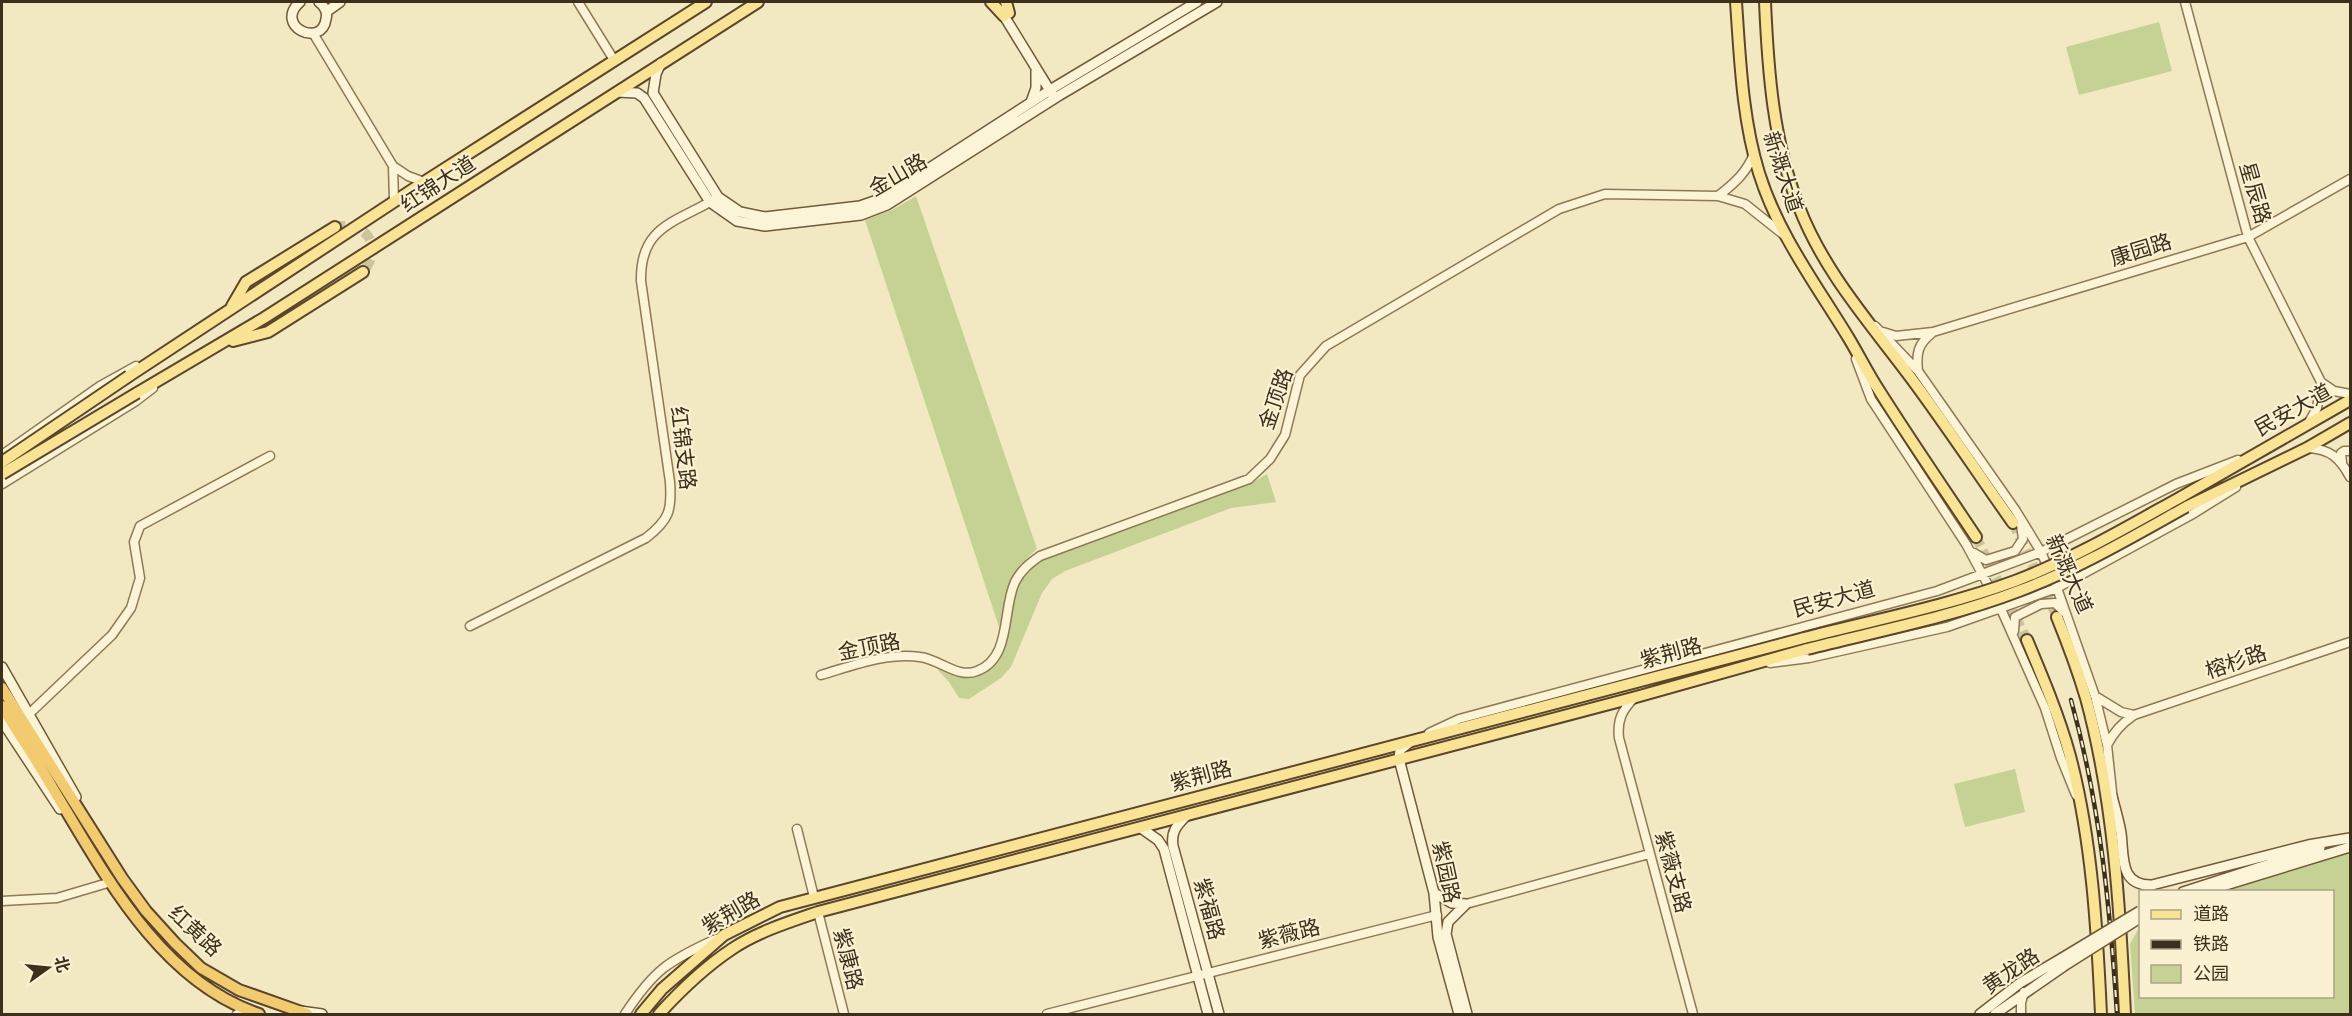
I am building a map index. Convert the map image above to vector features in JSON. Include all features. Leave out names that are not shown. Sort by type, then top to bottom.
[{"type":"highway","points":[[2,688],[57,785]]},
{"type":"highway","points":[[2,706],[57,785]]},
{"type":"highway","name":"红黄路","points":[[57,785],[146,910],[201,968],[239,990],[307,1014]]},
{"type":"highway","name":"红黄路","points":[[57,785],[82,838],[135,918],[165,953],[190,976],[241,1012],[259,1014]]},
{"type":"main road","points":[[300,2],[292,12],[294,23],[302,32],[313,33],[323,27],[326,22],[326,12],[319,2]]},
{"type":"main road","points":[[326,12],[340,2]]},
{"type":"main road","name":"红锦大道","points":[[2,462],[394,201],[706,2]]},
{"type":"main road","name":"红锦大道","points":[[2,474],[264,318],[758,2]]},
{"type":"main road","points":[[993,2],[1007,15],[1055,92]]},
{"type":"main road","points":[[1004,2],[1007,15],[1035,65],[1055,92]]},
{"type":"main road","name":"金山路","points":[[649,95],[714,200],[737,221],[765,226],[861,215],[887,205],[1055,92],[1197,2]]},
{"type":"main road","name":"金山路","points":[[714,200],[740,212],[765,217],[860,206],[883,198],[1031,102],[1055,92],[1217,2]]},
{"type":"main road","name":"新溉大道","points":[[1736,2],[1740,65],[1754,153],[1767,198],[1793,253],[1847,336],[1879,391],[1976,537]]},
{"type":"main road","name":"新溉大道","points":[[1765,2],[1775,122],[1798,207],[1814,241],[1832,273],[1860,314],[1910,377],[2013,523]]},
{"type":"main road","points":[[617,92],[649,95],[661,63]]},
{"type":"main road","points":[[1031,102],[1036,88],[1035,65]]},
{"type":"main road","points":[[229,310],[246,282],[335,227]]},
{"type":"main road","points":[[219,345],[268,332],[363,272]]},
{"type":"main road","name":"民安大道","points":[[2184,502],[2254,454],[2350,400]]},
{"type":"main road","name":"民安大道","points":[[2184,502],[2262,471],[2350,423]]},
{"type":"main road","name":"紫荆路","points":[[641,1014],[662,988],[724,935],[780,907],[1971,595],[2014,581],[2184,502]]},
{"type":"main road","name":"紫荆路","points":[[658,1014],[699,974],[733,948],[784,924],[818,912],[1976,605],[2018,592],[2089,560],[2184,502]]},
{"type":"main road","name":"新溉大道","points":[[2057,617],[2086,698],[2097,748],[2120,903],[2125,1014]]},
{"type":"main road","name":"新溉大道","points":[[2023,642],[2054,706],[2067,746],[2088,844],[2101,1014]]},
{"type":"main road","points":[[2,667],[66,777],[92,832]]},
{"type":"main road","points":[[2,721],[47,791],[82,838]]},
{"type":"main road","points":[[1399,759],[1400,750],[1410,742]]},
{"type":"main road","name":"紫园路","points":[[1399,759],[1434,892],[1438,937],[1459,1014]]},
{"type":"main road","points":[[2112,796],[2121,830],[2125,868],[2136,883],[2144,885],[2152,885],[2308,845],[2350,838]]},
{"type":"main road","name":"紫福路","points":[[1186,816],[1171,836],[1203,974],[1208,1014]]},
{"type":"main road","name":"紫福路","points":[[1141,828],[1158,840],[1164,849],[1203,974],[1219,1014]]},
{"type":"main road","points":[[2206,890],[2350,838]]},
{"type":"main road","points":[[2186,890],[2310,854],[2350,847]]},
{"type":"main road","points":[[1434,892],[1452,903],[1466,904]]},
{"type":"main road","name":"紫园路","points":[[1466,904],[1448,922],[1446,934],[1467,1014]]},
{"type":"main road","points":[[2063,962],[2139,912]]},
{"type":"main road","points":[[2063,962],[2139,919]]},
{"type":"main road","name":"黄龙路","points":[[1995,1014],[2063,962]]},
{"type":"main road","name":"黄龙路","points":[[1980,1014],[2020,983],[2063,962]]},
{"type":"main road","points":[[291,1009],[322,1014]]},
{"type":"street","points":[[578,2],[614,60]]},
{"type":"street","name":"星辰路","points":[[2185,2],[2248,237],[2321,382]]},
{"type":"street","points":[[313,33],[393,166],[408,176],[424,182]]},
{"type":"street","points":[[1719,196],[1743,175],[1754,153]]},
{"type":"street","points":[[393,166],[394,201]]},
{"type":"street","name":"康园路","points":[[1882,331],[1896,336],[1933,332],[2248,237],[2350,179]]},
{"type":"street","name":"金顶路","points":[[821,675],[867,661],[894,657],[920,657],[941,662],[956,672],[975,672],[989,664],[999,649],[1014,583],[1026,566],[1040,556],[1249,478],[1270,459],[1285,435],[1299,375],[1326,346],[1559,208],[1605,194],[1719,196],[1745,204],[1785,236]]},
{"type":"street","name":"红锦支路","points":[[470,626],[646,538],[663,525],[671,503],[670,482],[641,280],[641,264],[646,245],[655,234],[714,200]]},
{"type":"street","name":"新溉大道","points":[[1860,314],[1882,331],[1918,371],[2016,511],[2041,552],[2057,588],[2095,696],[2107,745],[2121,874],[2120,903]]},
{"type":"street","points":[[1918,371],[1918,348],[1922,341],[1933,332]]},
{"type":"street","name":"新溉大道","points":[[1847,336],[1871,399],[1966,544],[2001,609],[2023,642]]},
{"type":"street","points":[[2,455],[100,386],[178,343]]},
{"type":"street","points":[[2,484],[136,401],[177,368]]},
{"type":"street","points":[[2309,422],[2317,408],[2321,382],[2334,391],[2350,394]]},
{"type":"street","points":[[2307,448],[2327,451],[2342,462]]},
{"type":"street","points":[[2350,451],[2341,453],[2342,462],[2350,477]]},
{"type":"street","name":"民安大道","points":[[1410,742],[1459,719],[1927,594],[1984,575],[2041,552],[2176,484],[2254,454]]},
{"type":"street","points":[[29,714],[112,635],[131,608],[140,578],[134,542],[140,526],[270,456]]},
{"type":"street","name":"民安大道","points":[[1752,666],[1809,658],[1947,627],[2057,588],[2191,515],[2262,471]]},
{"type":"street","points":[[1966,544],[1976,556],[1986,560],[2015,551],[2024,539],[2024,531],[2016,511]]},
{"type":"street","points":[[2023,642],[2013,622],[2020,613],[2041,604],[2055,603],[2069,620]]},
{"type":"street","name":"榕杉路","points":[[2107,745],[2122,723],[2134,716],[2350,642]]},
{"type":"street","points":[[2095,696],[2107,705],[2134,716]]},
{"type":"street","name":"紫薇支路","points":[[1636,697],[1626,706],[1620,716],[1619,738],[1693,1014]]},
{"type":"street","points":[[796,829],[814,897]]},
{"type":"street","points":[[1466,904],[1649,854]]},
{"type":"street","points":[[2,900],[57,898],[111,882]]},
{"type":"street","name":"紫康路","points":[[818,912],[844,1014]]},
{"type":"street","name":"紫薇路","points":[[1047,1014],[1437,915]]},
{"type":"street","points":[[625,1014],[639,993],[666,964],[683,953],[724,935]]},
{"type":"street","points":[[2021,1014],[2024,992]]},
{"type":"green space","points":[[2159,22],[2172,71],[2079,95],[2066,47]]},
{"type":"green space","points":[[916,196],[1037,549],[1014,576],[1007,595],[1000,630],[865,220],[892,210]]},
{"type":"green space","points":[[1267,474],[1276,502],[1231,508],[1065,571],[1052,579],[1042,593],[1011,667],[1001,678],[969,699],[959,698],[938,670],[940,666],[959,678],[978,675],[988,669],[996,660],[1006,636],[1014,596],[1020,581],[1043,559],[1252,483]]},
{"type":"green space","points":[[2015,769],[2025,812],[1965,827],[1954,784]]},
{"type":"green space","points":[[2350,852],[2350,1014],[2135,1014],[2130,944],[2139,928],[2139,998],[2334,998],[2334,890],[2226,890]]},
{"type":"tunnel","points":[[335,227],[356,228],[369,238],[372,253],[363,272]]},
{"type":"tunnel","points":[[2013,523],[2057,617]]},
{"type":"tunnel","points":[[1976,537],[2027,640]]},
{"type":"railway","points":[[2071,700],[2089,778],[2102,856],[2117,1014]]}]
